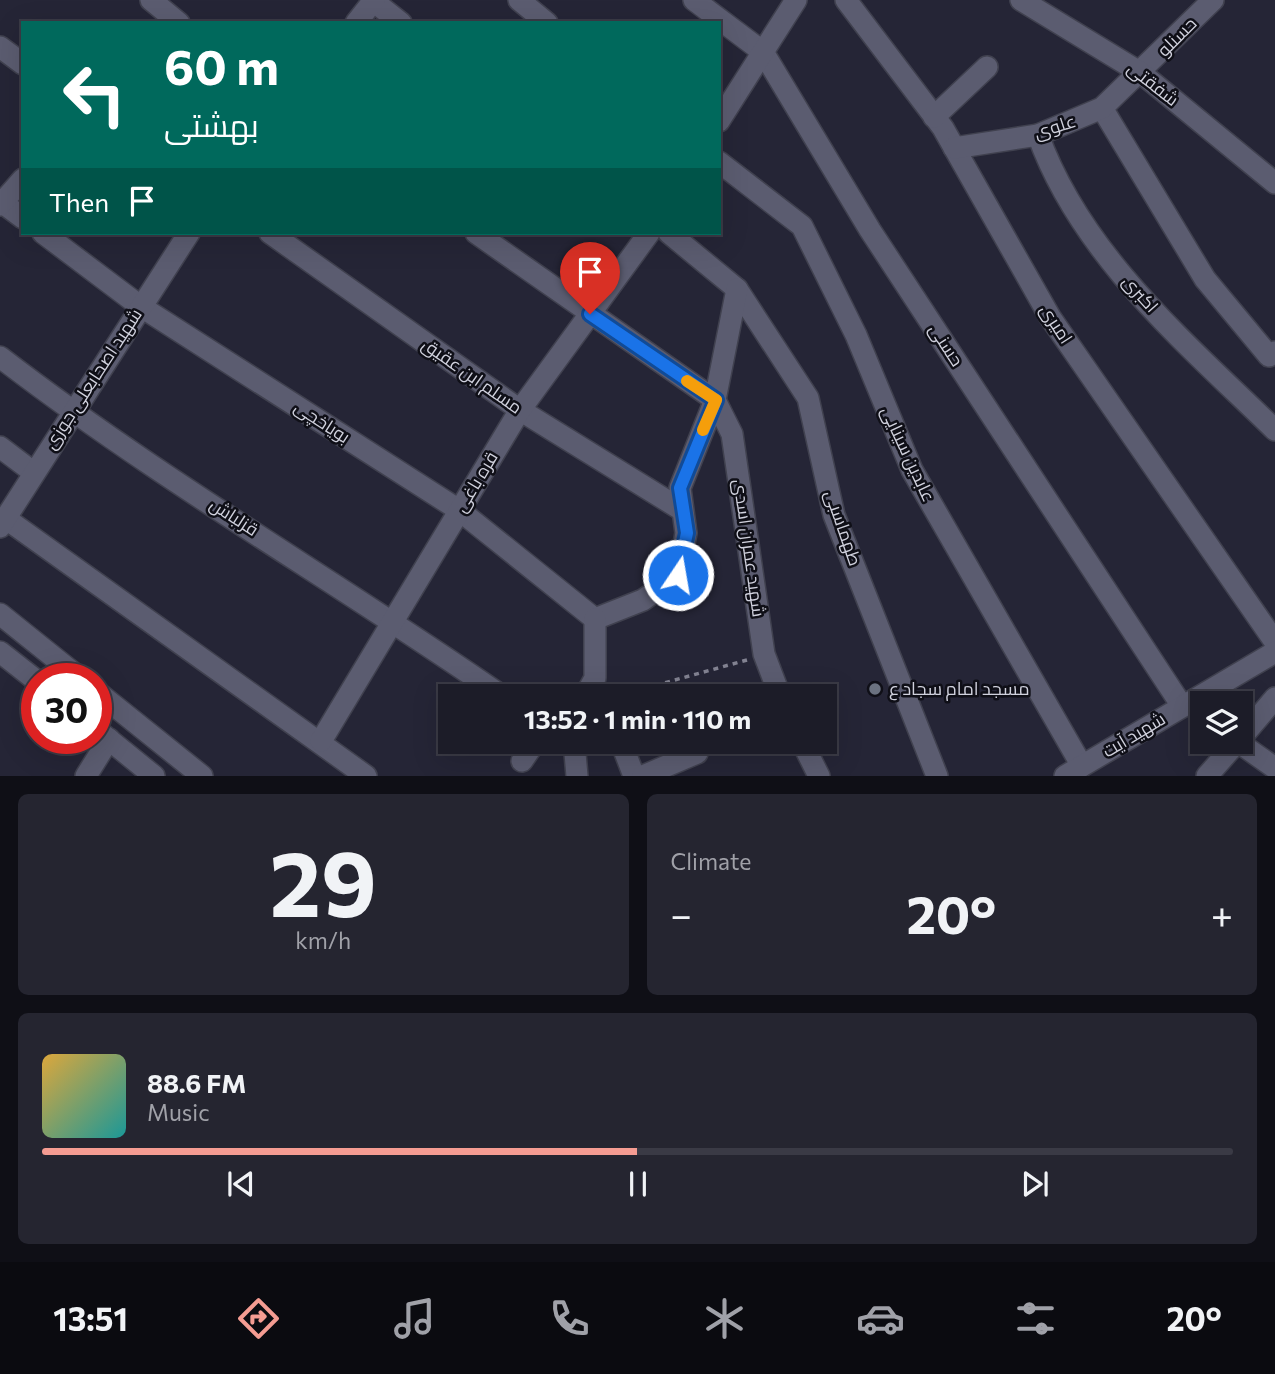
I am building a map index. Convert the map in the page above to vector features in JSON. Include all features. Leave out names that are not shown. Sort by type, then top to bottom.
[{"type":"street","points":[[357,21],[373,0],[399,21]]},
{"type":"street","points":[[519,0],[545,21]]},
{"type":"street","name":"حسنی","points":[[694,0],[763,51],[870,230],[1182,706]]},
{"type":"street","points":[[721,118],[796,0]]},
{"type":"street","name":"امیری","points":[[846,0],[934,117],[1050,317],[1275,642]]},
{"type":"street","name":"شفقتی","points":[[1021,0],[1141,73],[1275,183]]},
{"type":"street","name":"حسنلو","points":[[1141,73],[1213,0]]},
{"type":"street","points":[[157,8],[175,21]]},
{"type":"street","points":[[0,47],[21,63]]},
{"type":"street","points":[[934,117],[987,67]]},
{"type":"street","name":"علوی","points":[[954,148],[1038,135],[1102,108],[1141,73]]},
{"type":"street","points":[[1102,108],[1205,279],[1269,356],[1275,352]]},
{"type":"street","name":"اکبری","points":[[1038,135],[1050,169],[1080,218],[1121,274],[1175,332],[1275,430]]},
{"type":"street","name":"عابدین سینایی","points":[[721,164],[802,226],[856,335],[912,470],[1074,771]]},
{"type":"street","points":[[21,180],[1,203],[21,217]]},
{"type":"street","name":"بویاخچی","points":[[46,235],[140,306],[459,510],[595,619]]},
{"type":"street","name":"شهید اصحابعلی جوزی","points":[[3,523],[33,472],[188,235]]},
{"type":"street","name":"مسلم ابن عقیق","points":[[273,235],[520,410],[682,510]]},
{"type":"street","points":[[479,235],[716,400]]},
{"type":"street","name":"قره باغی","points":[[321,741],[520,410],[648,235]]},
{"type":"street","name":"طهماسبی","points":[[671,235],[737,289],[808,398],[834,515],[937,775]]},
{"type":"street","points":[[594,684],[595,619],[642,600],[678,575],[687,533],[680,488],[716,400],[737,289]]},
{"type":"street","name":"قزلباش","points":[[0,357],[73,413],[394,622],[480,684]]},
{"type":"street","name":"شهید عمران اسدی","points":[[716,400],[732,434],[764,654],[775,684]]},
{"type":"street","points":[[0,447],[33,472]]},
{"type":"street","points":[[3,523],[321,741],[366,775]]},
{"type":"street","points":[[0,614],[61,663]]},
{"type":"street","points":[[0,652],[21,668]]},
{"type":"street","name":"شهید آیت","points":[[1074,771],[1275,652]]},
{"type":"street","points":[[1253,724],[1275,698]]},
{"type":"street","points":[[112,704],[202,775]]},
{"type":"street","points":[[112,742],[154,775]]},
{"type":"street","points":[[1253,753],[1275,768]]},
{"type":"street","points":[[86,775],[94,754]]},
{"type":"street","points":[[522,761],[527,754]]},
{"type":"street","points":[[574,754],[577,775]]},
{"type":"street","points":[[626,754],[634,775]]},
{"type":"street","points":[[643,775],[695,754]]},
{"type":"street","points":[[809,754],[820,775]]},
{"type":"street","points":[[1207,775],[1226,754]]},
{"type":"path","points":[[659,684],[764,654]]},
{"type":"slow traffic","points":[[687,381],[716,400],[703,430]]},
{"type":"place","name":"مسجد امام سجاد ع","points":[[875,689]]},
{"type":"route","points":[[590,314],[716,400],[680,488],[687,533],[678,575]]}]
